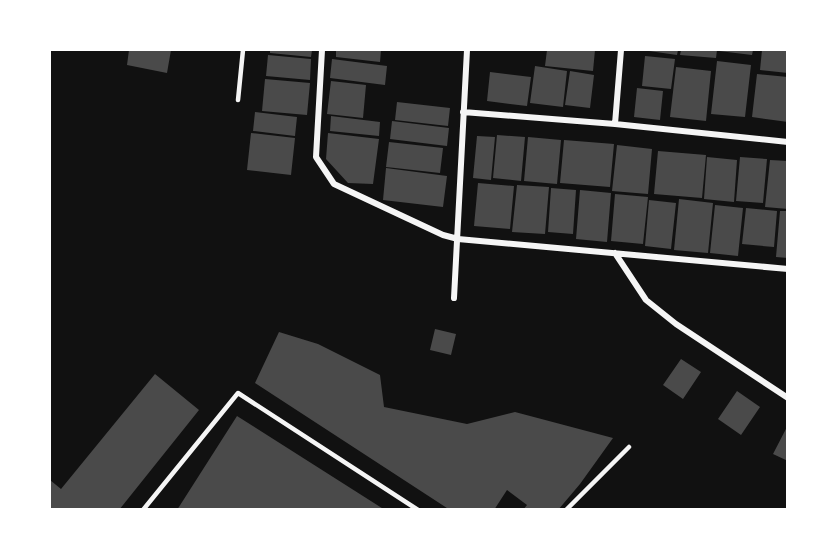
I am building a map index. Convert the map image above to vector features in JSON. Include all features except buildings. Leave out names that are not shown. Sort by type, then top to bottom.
[{"type":"street","points":[[322,50],[316,157],[334,184],[443,235],[458,239],[788,269]]},
{"type":"street","points":[[454,298],[467,50]]},
{"type":"street","points":[[615,124],[621,50]]},
{"type":"street","points":[[463,112],[615,124],[788,142]]},
{"type":"street","points":[[615,253],[646,300],[676,324],[788,398]]},
{"type":"lane","points":[[238,100],[243,50]]},
{"type":"lane","points":[[142,510],[238,393],[418,510]]},
{"type":"lane","points":[[566,510],[629,447]]}]
